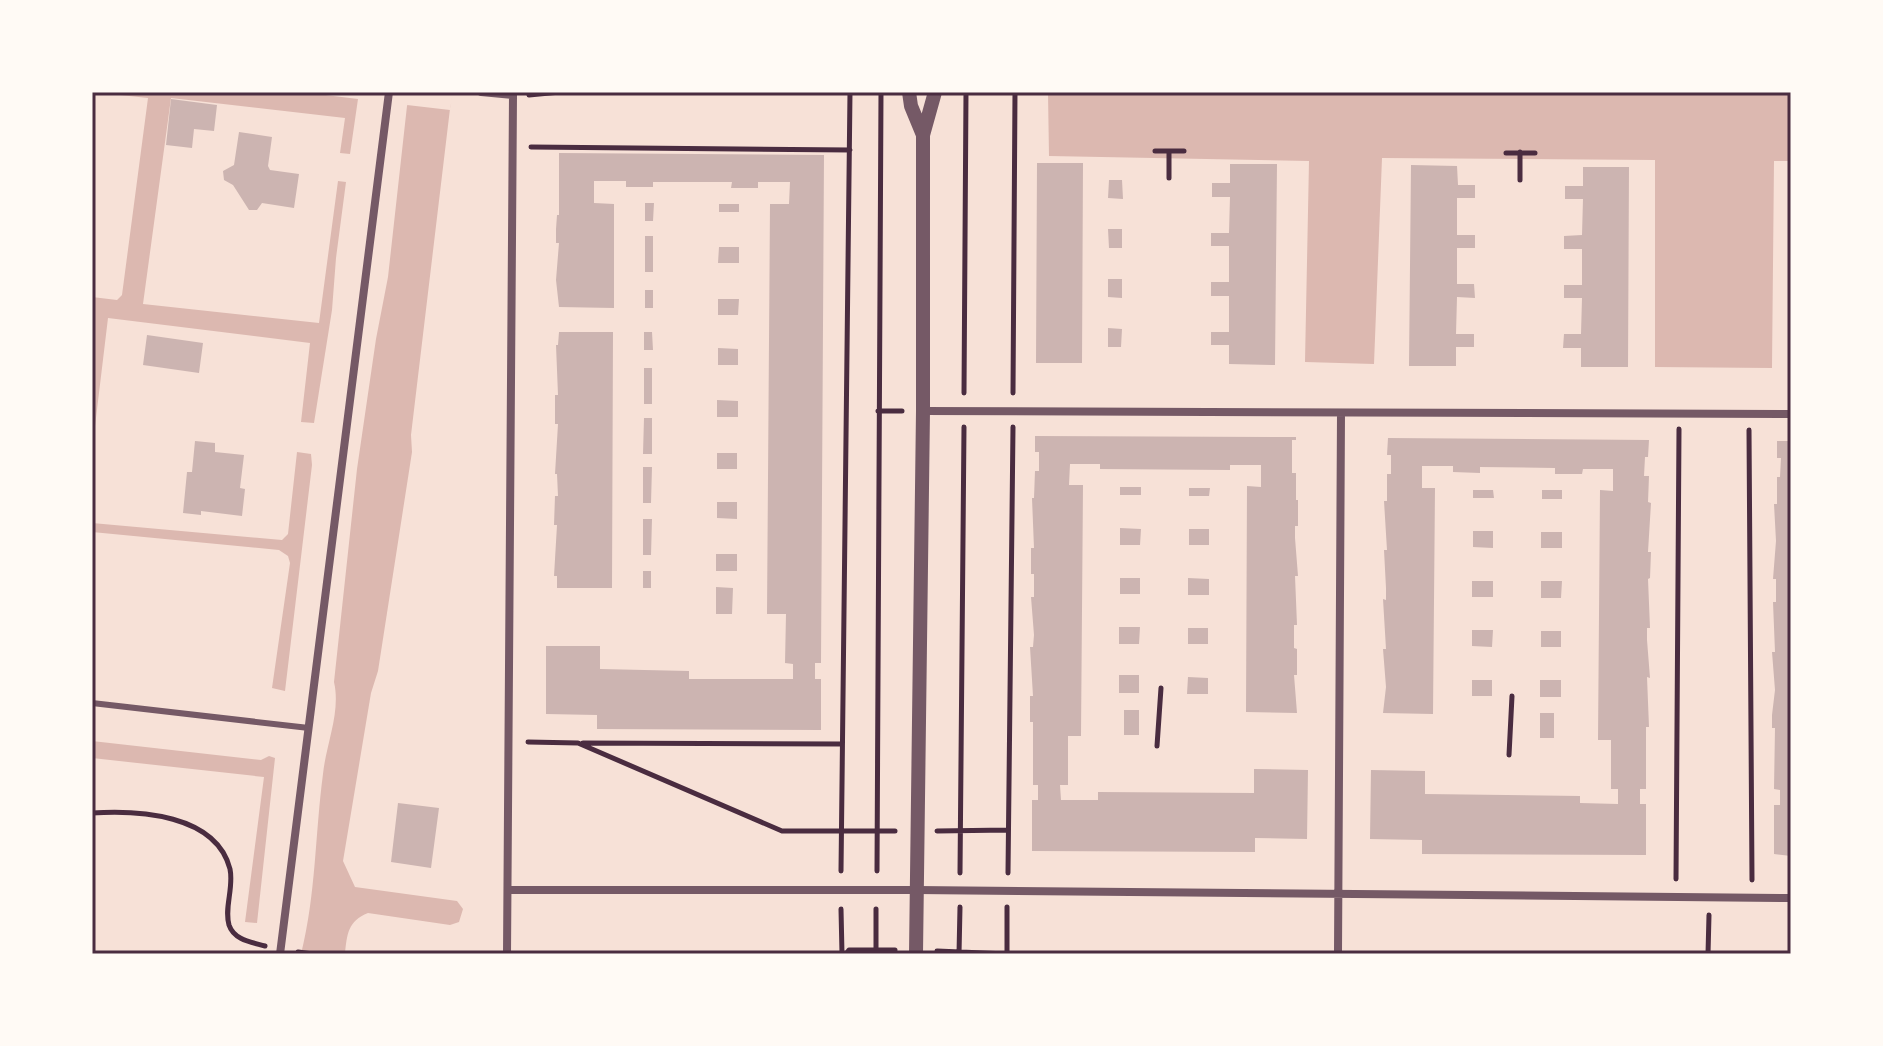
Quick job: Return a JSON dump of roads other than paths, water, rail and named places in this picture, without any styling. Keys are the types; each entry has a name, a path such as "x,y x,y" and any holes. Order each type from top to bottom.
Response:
{"street":[{"path":"280,952 389,92"},
{"path":"481,92 513,95 507,954"},
{"path":"909,92 911,106 923,135"},
{"path":"916,954 923,135 935,92"},
{"path":"923,411 1791,414"},
{"path":"1338,954 1341,414"},
{"path":"508,890 917,890 1791,898"}],"lane":[{"path":"92,703 309,728"}]}
